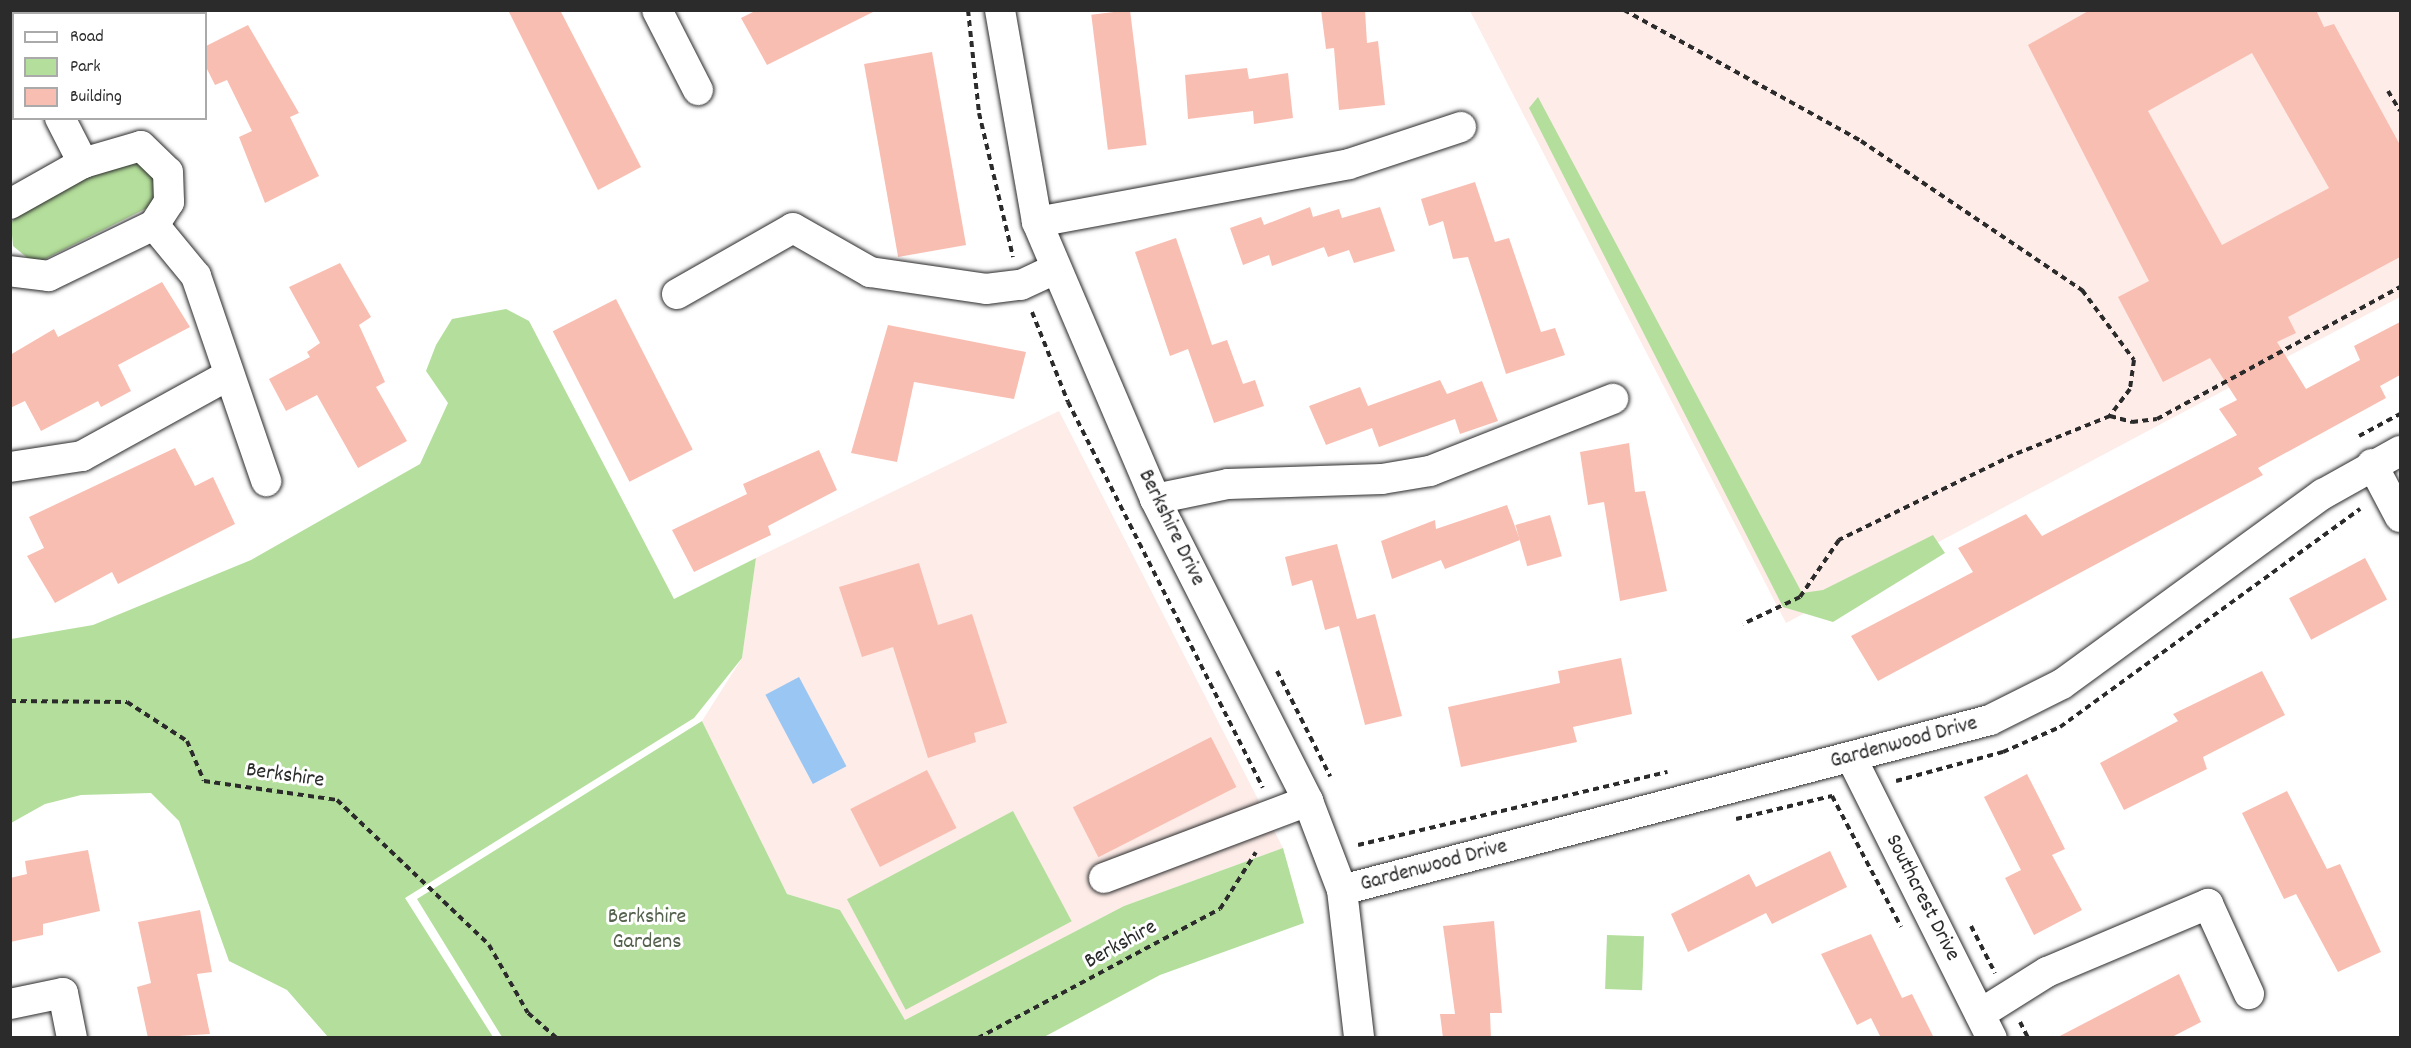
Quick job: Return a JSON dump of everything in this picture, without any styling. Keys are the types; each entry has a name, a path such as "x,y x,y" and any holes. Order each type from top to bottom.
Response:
{"street":[{"path":"657,10 698,90"},
{"name":"Berkshire Drive","path":"1000,10 1037,222 1155,499 1308,801 1342,890 1359,1038"},
{"path":"61,120 83,163"},
{"path":"1037,222 1349,164 1461,128"},
{"path":"10,204 83,163 141,146 168,172 169,202 154,225 49,276 10,271"},
{"path":"154,225 196,276 227,376 266,481"},
{"path":"677,294 793,228 870,272 986,289 1021,285 1056,269"},
{"path":"10,467 82,456 227,376"},
{"path":"1155,499 1228,484 1382,479 1430,471 1613,399"},
{"name":"Gardenwood Drive","path":"1342,890 1852,759 1990,720 2062,684 2378,477 2400,451"},
{"path":"2378,477 2400,517"},
{"name":"Southcrest Drive","path":"1852,759 1986,1026"},
{"path":"1104,879 1277,815 1308,801"},
{"path":"1986,1026 2009,1000 2047,972 2208,904 2248,993"},
{"path":"10,1004 63,993 72,1038"}],"path":[{"path":"968,10 980,113 1021,285 1068,402 1277,815"},
{"path":"1624,10 1861,141 2082,290 2134,360 2130,389 2110,416 2013,455 1839,540 1800,597 1743,624"},
{"path":"2388,91 2400,111"},
{"path":"2110,416 2132,422 2157,419 2400,286"},
{"path":"2352,441 2400,414"},
{"path":"1901,791 1896,781 2003,752 2060,727 2378,477"},
{"path":"1276,668 1333,783"},
{"name":"Berkshire","path":"10,701 127,702 187,741 204,781 337,800 482,937 528,1013 557,1038"},
{"path":"1354,836 1359,847 1681,769"},
{"path":"1730,820 1832,796 1904,932"},
{"name":"Berkshire","path":"978,1038 1220,909 1256,852"},
{"path":"1966,916 2009,1000"}],"shaded area":[{"path":"1470,11 2400,11 2400,297 1786,623"},
{"path":"1059,411 1283,848 1124,906 905,1020 840,910 787,894 702,721 742,658 756,558"}],"green space":[{"path":"1538,97 1802,593 1823,590 1933,535 1945,553 1833,622 1783,607 1529,108"},
{"path":"142,159 159,188 151,206 43,260 30,260 13,246 11,223 18,214 115,162"},
{"path":"506,309 529,321 674,599 756,558 742,658 694,718 405,898 493,1037 328,1037 287,990 229,961 179,821 151,793 81,795 45,804 11,823 11,639 93,625 251,560 420,464 448,403 426,371 436,345 452,319"},
{"name":"Berkshire Gardens","path":"702,721 787,894 840,910 905,1020 1124,906 1283,848 1304,923 1160,975 1044,1037 502,1037 417,899"},
{"path":"1013,811 1072,921 906,1010 847,899"},
{"path":"1607,935 1644,936 1642,990 1605,989"}],"water":[{"path":"799,677 846,766 813,784 765,695"}],"building":[{"path":"508,10 560,10 641,167 598,190"},
{"path":"757,10 877,10 767,65 741,18"},
{"path":"1130,10 1147,145 1108,150 1091,15"},
{"path":"1321,10 1365,10 1367,43 1378,41 1385,105 1339,110 1334,48 1326,49"},
{"path":"2090,10 2316,10 2324,27 2334,24 2400,145 2400,257 2288,317 2296,333 2277,342 2306,389 2360,360 2354,346 2400,322 2400,375 2380,386 2386,398 2258,468 2263,475 1878,681 1851,636 1973,572 1958,548 2026,514 2042,536 2237,435 2219,409 2237,400 2210,358 2163,382 2118,297 2149,281 2028,45","holes":["2252,53 2329,188 2222,245 2148,111"]},
{"path":"248,25 299,113 290,117 319,176 265,203 239,137 252,131 227,80 215,85 207,69 207,46"},
{"path":"932,52 966,245 898,257 864,64"},
{"path":"1247,68 1249,79 1288,73 1293,118 1254,124 1253,111 1188,119 1185,75"},
{"path":"1475,182 1495,242 1509,238 1541,332 1555,328 1565,355 1506,374 1468,257 1453,259 1443,221 1429,226 1421,199"},
{"path":"1310,207 1313,217 1339,209 1342,218 1380,207 1395,251 1354,263 1349,250 1328,257 1324,247 1272,266 1269,255 1243,265 1230,228 1261,217 1264,225"},
{"path":"1176,238 1212,345 1227,340 1243,384 1255,380 1264,406 1214,423 1188,349 1170,356 1135,252"},
{"path":"340,263 371,317 359,325 385,382 376,387 407,441 358,468 317,395 286,411 269,379 310,357 307,352 320,343 289,287"},
{"path":"162,282 190,327 118,365 131,391 101,407 98,401 41,431 25,401 10,408 10,355 54,329 58,337"},
{"path":"616,299 693,450 629,482 553,331"},
{"path":"888,325 1026,352 1014,399 914,382 897,462 851,453"},
{"path":"1440,380 1447,394 1482,381 1498,421 1460,434 1455,419 1379,447 1372,428 1326,445 1309,406 1360,387 1368,406"},
{"path":"1629,443 1635,492 1645,491 1667,591 1620,601 1604,502 1588,505 1580,452"},
{"path":"175,448 195,486 213,477 235,524 118,584 112,572 55,603 27,556 44,548 29,517"},
{"path":"819,450 837,490 768,526 771,535 694,572 672,530 747,494 743,484"},
{"path":"1507,505 1520,540 1445,569 1441,560 1392,579 1381,541 1435,520 1436,529"},
{"path":"1550,515 1562,556 1527,566 1515,525"},
{"path":"1337,544 1357,619 1375,614 1402,716 1365,725 1339,626 1325,630 1312,580 1292,586 1285,557"},
{"path":"2365,558 2387,599 2311,640 2289,598"},
{"path":"919,563 938,625 972,614 1007,723 974,733 976,742 928,758 893,647 862,657 839,587"},
{"path":"1621,658 1632,714 1573,727 1577,742 1461,767 1448,707 1560,683 1558,671"},
{"path":"2262,671 2285,715 2203,757 2207,769 2124,810 2100,763 2178,721 2173,714"},
{"path":"1211,737 1236,787 1098,857 1073,807"},
{"path":"927,770 957,828 880,867 850,809"},
{"path":"2027,774 2065,849 2052,855 2082,910 2034,935 2005,878 2021,870 1984,797"},
{"path":"2287,791 2327,869 2340,864 2381,952 2338,972 2296,894 2284,899 2242,813"},
{"path":"88,850 100,911 43,924 43,935 10,942 10,878 27,874 25,861"},
{"path":"1830,851 1847,887 1772,924 1766,913 1688,952 1671,914 1749,874 1756,887"},
{"path":"200,910 212,972 197,974 210,1034 148,1038 137,987 151,983 138,922"},
{"path":"1494,921 1502,1013 1490,1013 1491,1038 1443,1038 1440,1014 1455,1014 1443,926"},
{"path":"1871,934 1902,998 1912,994 1934,1038 1881,1038 1871,1018 1857,1025 1821,954"},
{"path":"2179,974 2201,1022 2170,1038 2056,1038"}]}
